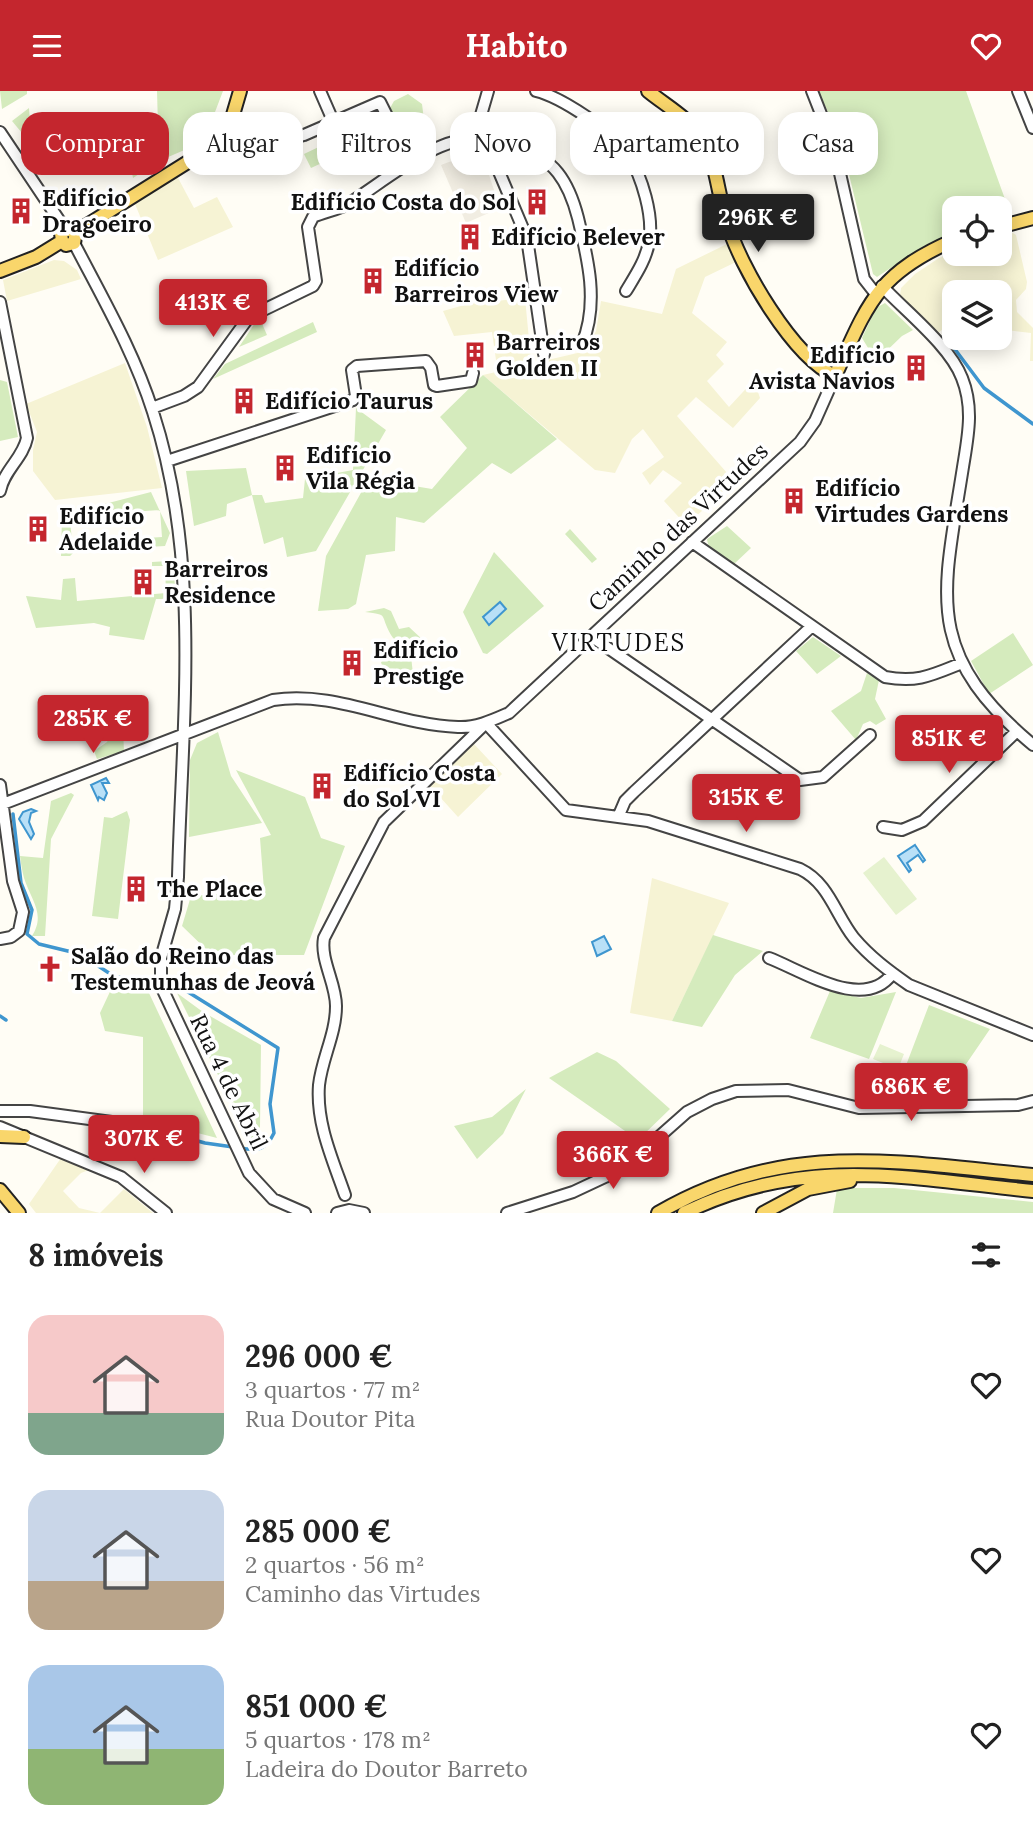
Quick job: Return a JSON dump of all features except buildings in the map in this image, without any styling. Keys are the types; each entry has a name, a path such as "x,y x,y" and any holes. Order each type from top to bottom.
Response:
{"main road":[{"path":"233,112 240,91"},
{"path":"648,91 684,119 703,140 737,251 804,354 835,376"},
{"path":"0,271 36,257 183,167"},
{"path":"1012,224 1033,218"},
{"path":"878,290 925,254 942,246"},
{"name":"Caminho das Virtudes","path":"835,376 878,290"},
{"path":"0,1136 24,1137"},
{"path":"658,1213 701,1191 743,1175 812,1161 891,1161 1033,1175"},
{"path":"684,1213 734,1192 792,1177 819,1174 892,1177 1033,1191"},
{"path":"763,1213 785,1199 824,1184 892,1177"},
{"path":"0,1190 19,1213"}],"street":[{"path":"320,91 329,112"},
{"path":"482,112 488,91"},
{"path":"536,91 559,99 598,127 627,153 633,166 646,202 649,240 642,263 626,291"},
{"path":"812,91 834,146 864,279 953,361 968,398 970,419 946,583 949,626 962,663 986,702 1033,745"},
{"path":"1018,91 1033,128"},
{"path":"358,112 380,102 385,112"},
{"name":"Rua 4 de Abril","path":"0,132 69,236 121,329 152,408 167,461 181,534 186,592 176,900 161,958 163,994 249,1173 267,1194 303,1213"},
{"path":"556,171 566,181 579,221 592,293 591,319 582,344"},
{"path":"152,408 184,397 198,387 249,317 313,286 316,281 308,227 313,217 342,207 393,175"},
{"path":"500,175 527,238 544,354"},
{"path":"0,302 27,438 25,447 3,478 0,491"},
{"path":"167,461 353,400 356,396 352,370 357,366 426,361 434,385 437,386 471,380 473,373"},
{"name":"Caminho das Virtudes","path":"1,805 273,700 294,697 333,700 415,720 458,727 486,723 521,704 806,435 835,376"},
{"path":"692,542 885,677 909,681 923,679 962,663"},
{"path":"619,815 625,801 811,627"},
{"path":"592,636 800,779 811,781 823,777 870,735"},
{"path":"345,1195 320,1114 319,1084 336,1021 336,1002 324,952 324,937 384,822 486,723 561,807 571,812 619,815 742,849 810,874 821,884 853,936 892,974 909,985 1033,1035"},
{"path":"883,827 902,830 922,821 1019,733 1032,727"},
{"path":"0,785 13,881 23,912 19,931 11,937 0,939"},
{"path":"769,958 858,991 882,985 892,974"},
{"path":"507,1213 573,1192 605,1177 635,1158 687,1112 712,1099 736,1091 788,1090 871,1108 1018,1105 1033,1101"},
{"path":"0,1111 30,1111 134,1125"},
{"path":"0,1127 121,1177 166,1213"},
{"path":"337,1213 349,1210 364,1213"}],"shaded area":[{"path":"450,162 450,175 489,175 494,190 491,212 466,223 441,165"},
{"path":"177,176 194,208 217,197 233,227 158,260 135,204"},
{"path":"1012,233 1016,235 1027,282 1026,289 1016,300 1017,312 1033,328 1033,361 1030,361 1031,333 1012,331 1012,280 942,280 942,330 937,334 900,295 901,288 915,274 942,257 942,266 1012,266"},
{"path":"727,244 736,262 705,277 692,313 727,342 716,355 724,364 707,381 729,407 754,380 760,398 733,428 696,397 677,416 735,482 686,525 664,501 682,483 663,470 650,485 642,473 664,457 643,429 632,439 615,473 595,470 483,375 586,351 596,331 601,301 662,314 676,269"},
{"path":"54,260 64,261 77,270 81,279 7,301 3,280"},
{"path":"525,298 531,360 497,367 492,332 454,336 443,311 468,304"},
{"path":"125,363 147,427 162,488 55,500 33,471 33,450 37,432 26,404"},
{"path":"474,744 502,774 458,817 430,786"},
{"path":"652,878 729,903 672,1021 630,1013"},
{"path":"61,1158 89,1170 81,1173 63,1191 79,1208 100,1213 36,1213 29,1204"},
{"path":"124,1189 153,1213 100,1213"}],"green space":[{"path":"0,91 27,91 27,94 2,109"},
{"path":"157,91 223,91 215,112 183,112 183,151 169,157 169,112 158,112"},
{"path":"818,91 966,91 1004,196 942,196 942,238 924,246 877,277 873,274 849,175 878,175 878,112 828,112"},
{"path":"408,94 422,104 423,112 390,112 394,101"},
{"path":"21,114 21,132 12,121"},
{"path":"317,148 317,165 311,168 304,154"},
{"path":"885,303 913,330 902,336 876,361 862,338 876,308"},
{"path":"260,319 267,335 239,347 257,320"},
{"path":"313,322 317,332 213,379 225,364"},
{"path":"483,375 557,439 511,474 492,463 424,523 396,517 395,551 366,555 356,604 348,609 318,611 326,556 373,471 378,480 432,489 467,448 440,417"},
{"path":"0,380 7,382 18,437 0,441"},
{"path":"356,408 386,430 316,551 287,557 283,537 264,544 252,495 262,495 265,503 303,498 305,479 353,470"},
{"path":"246,468 252,495 227,504 226,516 194,526 186,471"},
{"path":"151,492 159,510 70,519 73,553 70,556 61,556 62,515"},
{"path":"160,512 170,533 165,546 148,547 147,538 162,537"},
{"path":"727,526 751,548 733,565 713,551 707,539"},
{"path":"570,529 597,559 592,563 565,534"},
{"path":"494,552 544,606 487,654 483,653 463,612"},
{"path":"168,561 174,575 176,599 156,599 144,640 109,635 110,627 94,623 36,628 26,596 61,600 63,579 75,578 77,601 166,593 165,566 152,566 152,562"},
{"path":"384,608 391,611 399,629 409,627 423,640 410,647 413,674 388,686 381,662 389,656 397,657 401,649 383,617 365,612"},
{"path":"1013,633 1033,665 989,694 971,661"},
{"path":"813,637 841,656 817,674 796,651"},
{"path":"867,673 879,680 875,699 886,719 876,725 870,721 863,724 856,740 831,711 861,691"},
{"path":"114,730 123,730 124,751 97,759 94,751 107,742"},
{"path":"218,732 231,776 262,823 189,837 190,760 197,743"},
{"path":"236,770 305,797 321,838 345,846 304,955 212,955 182,926 191,896 264,890 260,838 271,835"},
{"path":"71,793 74,795 51,839 45,936 32,936 38,921 36,907 24,878 20,856 43,858 51,801"},
{"path":"127,811 130,820 118,919 92,916 104,817 112,818"},
{"path":"884,857 917,899 896,915 863,873"},
{"path":"713,935 763,951 735,975 702,1027 672,1021"},
{"path":"115,981 149,993 217,1138 143,1119 143,1037 105,1031 100,1013"},
{"path":"830,991 861,998 896,992 869,1059 810,1038"},
{"path":"177,993 203,1012 261,1045 260,1127 252,1143"},
{"path":"929,1005 990,1029 960,1073 905,1068"},
{"path":"880,1044 904,1054 898,1069 873,1059"},
{"path":"597,1052 616,1061 670,1109 638,1140 549,1078"},
{"path":"526,1089 503,1134 477,1159 454,1126 492,1117"},
{"path":"894,1188 1033,1202 1033,1213 833,1213 837,1189"}],"water":[{"path":"500,602 506,609 489,625 483,617"},
{"path":"106,778 109,783 102,783 107,793 104,800 99,797 98,800 91,785"},
{"path":"31,809 36,811 31,813 29,822 34,834 31,839 19,819 23,812"},
{"path":"915,845 925,860 923,862 918,855 907,863 911,870 909,872 898,856"},
{"path":"604,936 611,949 597,956 592,942"}],"waterway":[{"path":"956,350 984,388 1033,424"},
{"path":"13,814 21,883 32,910 27,934 39,944 80,954 115,977 161,981 180,987 278,1048 270,1104 274,1133 261,1148 240,1148"},
{"path":"0,1016 6,1020"},
{"path":"140,1125 205,1143 233,1147"}],"place":[{"name":"Edifício Costa do Sol","path":"537,202"},
{"name":"Edifício Dragoeiro","path":"21,211"},
{"name":"Edifício Belever","path":"470,237"},
{"name":"Edifício Barreiros View","path":"373,281"},
{"name":"Barreiros Golden II","path":"475,355"},
{"name":"Edifício Avista Navios","path":"916,368"},
{"name":"Edifício Taurus","path":"244,401"},
{"name":"Edifício Vila Régia","path":"285,468"},
{"name":"Edifício Virtudes Gardens","path":"794,501"},
{"name":"Edifício Adelaide","path":"38,529"},
{"name":"Barreiros Residence","path":"143,582"},
{"name":"Edifício Prestige","path":"352,663"},
{"name":"Edifício Costa do Sol VI","path":"322,786"},
{"name":"The Place","path":"136,889"},
{"name":"Salão do Reino das Testemunhas de Jeová","path":"50,969"}],"district":[{"name":"VIRTUDES","path":"619,643"}]}
